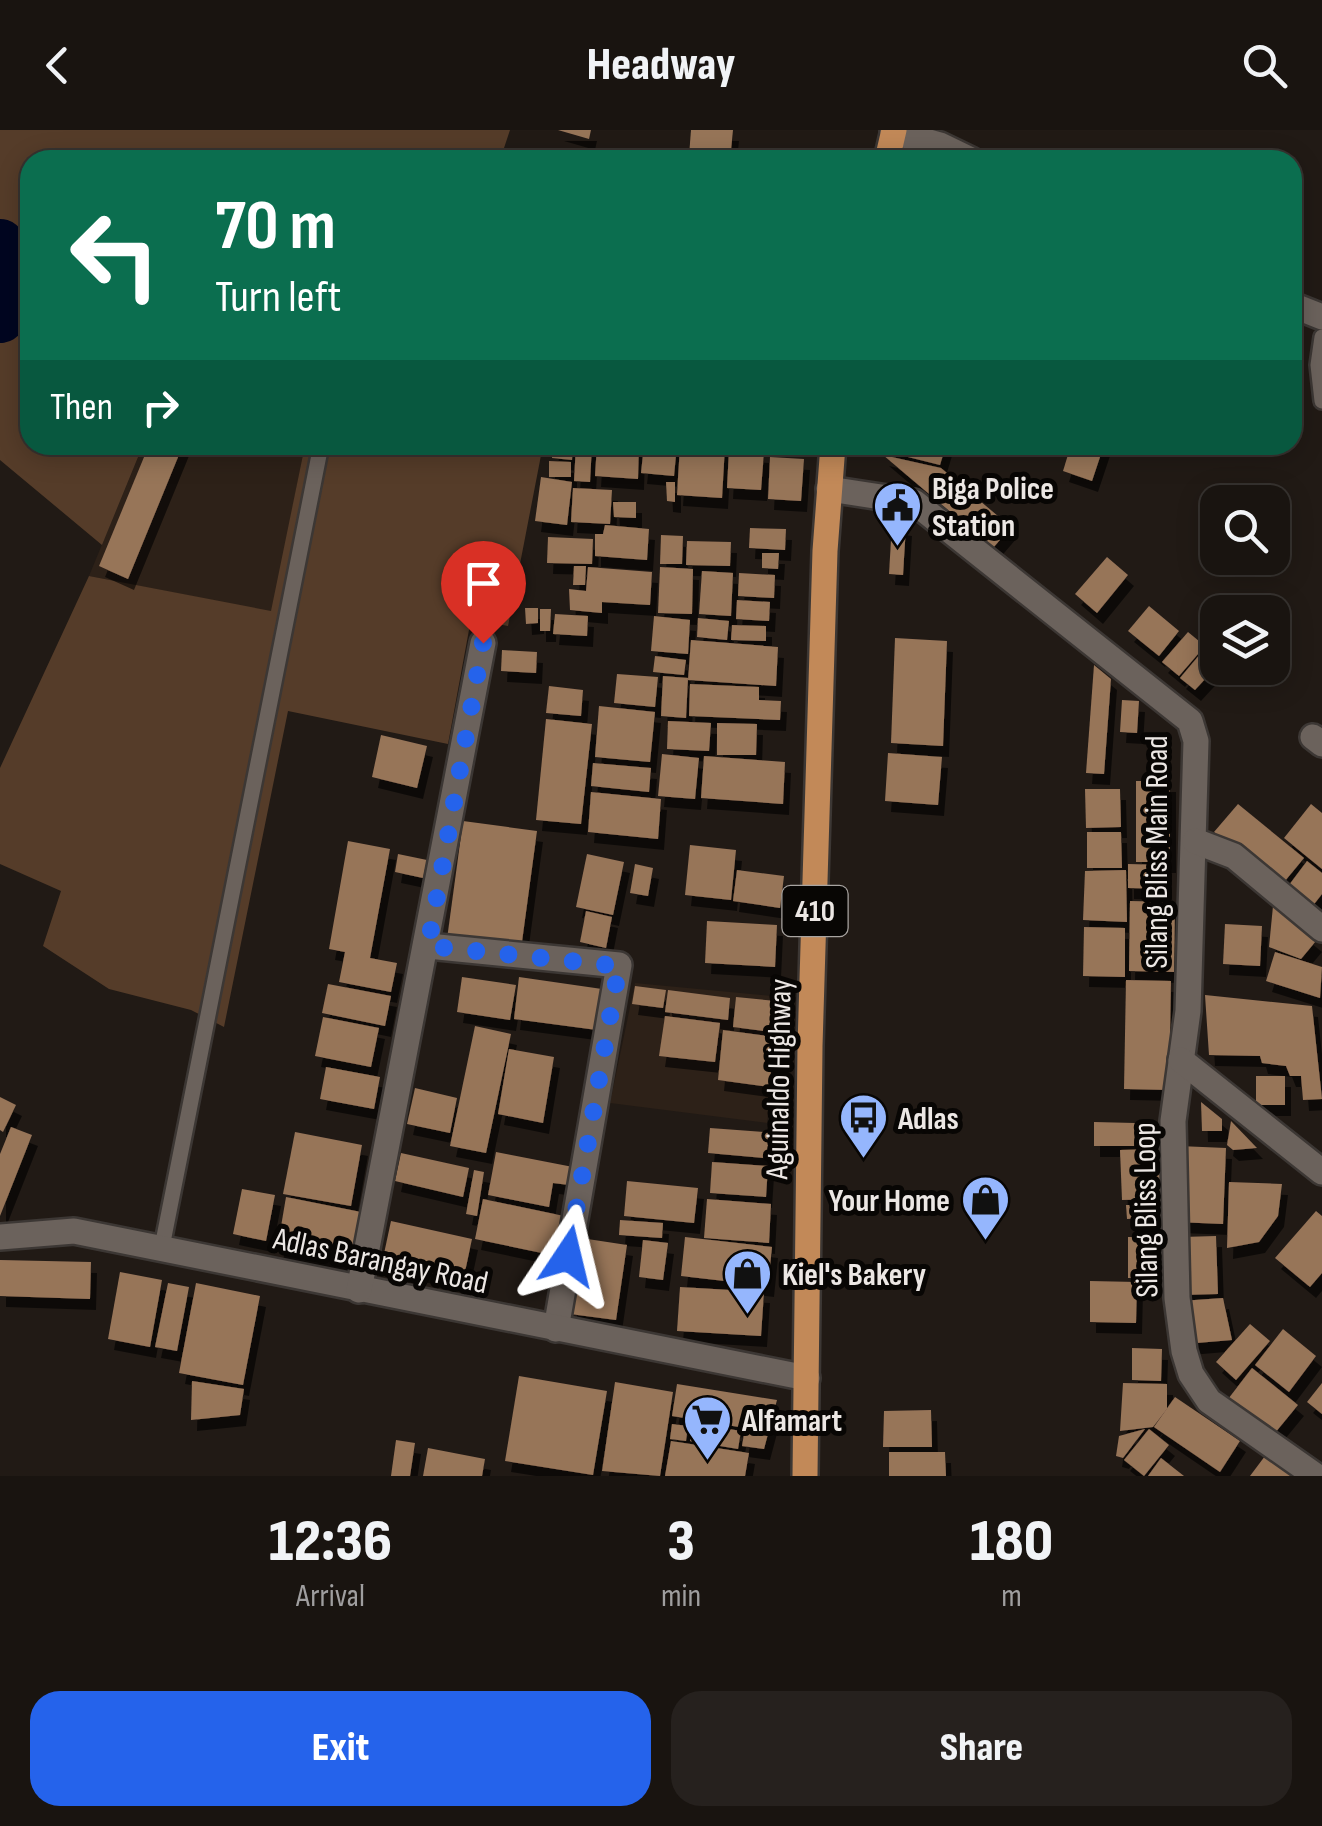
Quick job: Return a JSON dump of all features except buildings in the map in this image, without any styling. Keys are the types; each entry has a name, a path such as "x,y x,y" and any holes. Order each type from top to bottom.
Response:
{"main road":[{"name":"Aguinaldo Highway","path":"805,1476 809,1102 833,455"}],"street":[{"path":"894,131 950,150"},
{"name":"Silang Bliss Main Road","path":"829,489 914,502 1190,721 1196,741 1195,841 1181,1060"},
{"path":"359,1290 428,946 483,643"},
{"path":"1195,841 1234,856 1322,929"},
{"path":"428,946 619,966 556,1328"},
{"path":"1181,1060 1322,1172"},
{"name":"Silang Bliss Loop","path":"1181,1060 1173,1121 1177,1298 1191,1374 1208,1400 1316,1476"},
{"name":"Adlas Barangay Road","path":"0,1237 74,1231 162,1246 359,1290 807,1378"}],"lane":[{"path":"1322,337 1318,365 1322,400"},
{"path":"162,1246 318,455"}],"shaded area":[{"path":"0,130 510,130 503,150 20,150 20,455 139,455 102,545 0,460"},
{"path":"139,455 303,455 272,612 89,576"},
{"path":"303,455 541,455 508,626 471,619 448,744 288,711 224,1027 191,1010 109,989 43,946 61,891 0,864 0,768 89,576 271,611"},
{"path":"635,983 782,997 767,1123 610,1103"}],"waterway":[{"path":"0,245 5,296 0,317"}],"place":[{"name":"Biga Police Station","path":"897,548"},
{"name":"Adlas","path":"863,1160"},
{"name":"Your Home","path":"985,1242"},
{"name":"Kiel's Bakery","path":"747,1316"},
{"name":"Alfamart","path":"707,1462"}],"route":[{"path":"483,643 428,946 619,966 568,1256"}]}
